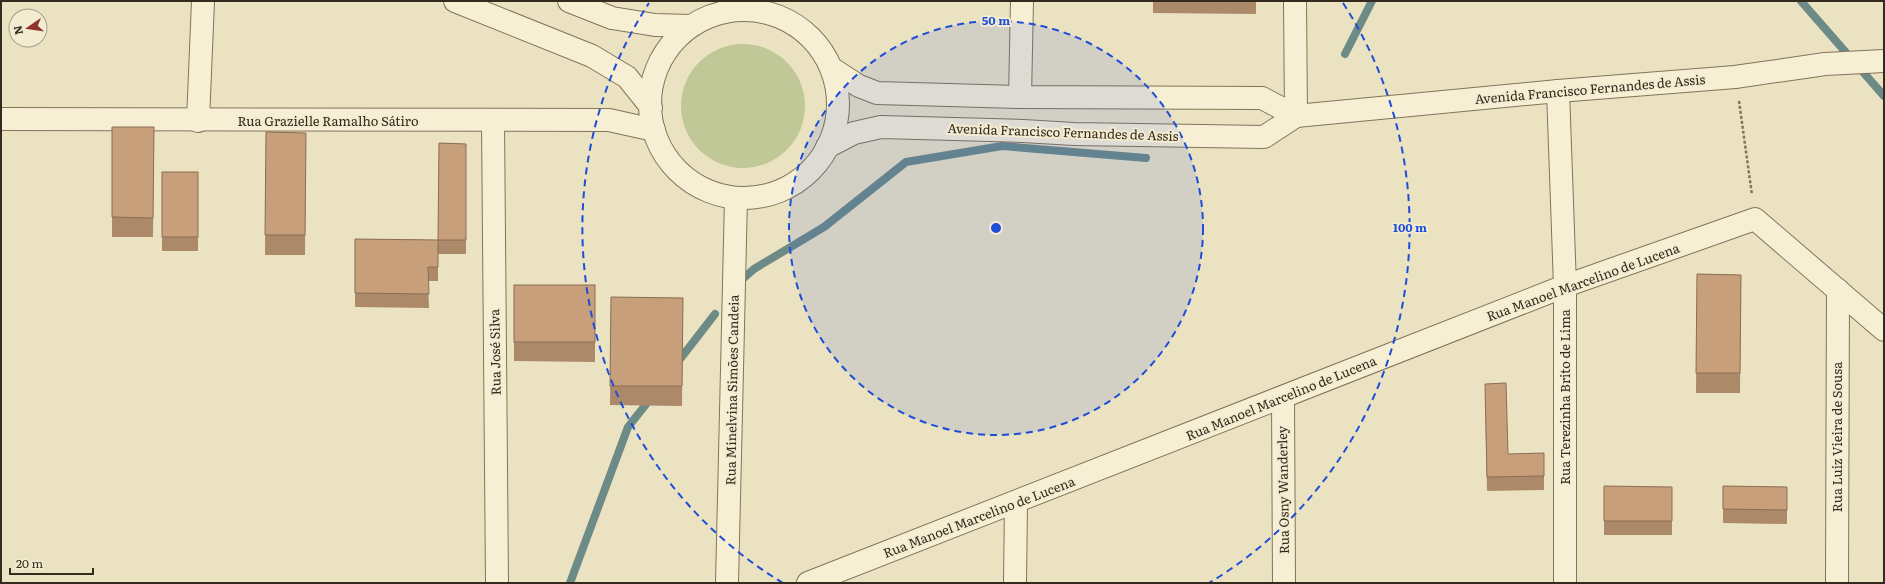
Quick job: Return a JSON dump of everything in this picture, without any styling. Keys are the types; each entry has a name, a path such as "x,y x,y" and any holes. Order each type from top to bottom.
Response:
{"street":[{"path":"198,121 203,1"},
{"path":"455,1 592,56 627,77 651,107"},
{"path":"569,1 612,18 655,25 690,26"},
{"path":"1020,97 1022,1"},
{"path":"831,68 859,86 877,93 1020,97 1262,98 1296,116 1295,1"},
{"path":"756,6 764,11 789,20 810,36 826,56 836,81 838,107 834,132 823,156 806,175 785,189 762,197 736,198 712,192 690,180 671,163 658,141 654,130 651,92 657,67 671,44 690,26 713,14 756,6"},
{"name":"Avenida Francisco Fernandes de Assis","path":"827,147 854,133 881,127 1074,134 1264,137 1296,116 1558,91 1735,77 1825,64 1879,61"},
{"name":"Rua Terezinha Brito de Lima","path":"1558,91 1565,286 1565,583"},
{"name":"Rua Grazielle Ramalho Sátiro","path":"1,119 198,121 609,120 654,130"},
{"name":"Rua José Silva","path":"493,121 497,583"},
{"name":"Rua Minelvina Simões Candeia","path":"727,583 736,198"},
{"path":"1755,219 1884,330"},
{"name":"Rua Manoel Marcelino de Lucena","path":"808,583 1283,398 1565,286 1755,219"},
{"name":"Rua Luiz Vieira de Sousa","path":"1837,583 1838,290"},
{"name":"Rua Osny Wanderley","path":"1283,398 1284,583"},
{"path":"1015,583 1016,502"}],"path":[{"path":"1735,77 1755,219"}],"green space":[{"path":"743,44 767,49 787,62 800,82 805,106 800,130 787,150 767,163 743,168 719,163 699,150 686,130 681,106 686,82 699,62 719,49"}],"building":[{"path":"112,127 154,127 153,218 112,217"},
{"path":"266,132 306,133 305,235 265,235"},
{"path":"439,143 466,144 466,240 438,240"},
{"path":"162,172 198,172 198,237 162,237"},
{"path":"355,239 438,240 438,267 428,267 429,294 355,293"},
{"path":"1697,274 1741,275 1740,373 1696,373"},
{"path":"514,285 595,285 595,342 514,342"},
{"path":"611,297 683,298 682,386 610,386"},
{"path":"1506,383 1508,454 1544,453 1544,476 1487,477 1485,384"},
{"path":"1604,486 1672,487 1672,521 1604,521"},
{"path":"1723,486 1787,487 1787,510 1723,509"}],"waterway":[{"path":"1345,54 1372,1"},
{"path":"1801,1 1884,96"},
{"path":"738,283 754,269 824,227 906,162 1002,146 1146,158"},
{"path":"677,363 715,314"},
{"path":"570,583 628,427 651,398"}]}
